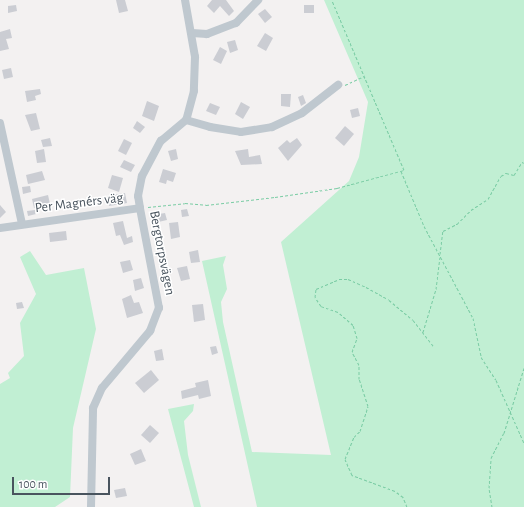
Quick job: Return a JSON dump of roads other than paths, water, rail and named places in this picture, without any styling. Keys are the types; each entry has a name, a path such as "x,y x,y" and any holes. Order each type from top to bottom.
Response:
{"street":[{"path":"185,0 195,57 194,90 186,120 210,127 241,132 272,127 302,113 338,85"},
{"path":"192,33 207,34 236,23 258,0"},
{"name":"Bergtorpsvägen","path":"91,507 94,408 102,388 150,331 159,308 138,196 142,176 150,158 161,141 186,120"},
{"name":"Per Magnérs väg","path":"0,123 22,224"},
{"name":"Per Magnérs väg","path":"0,228 140,208"}]}
